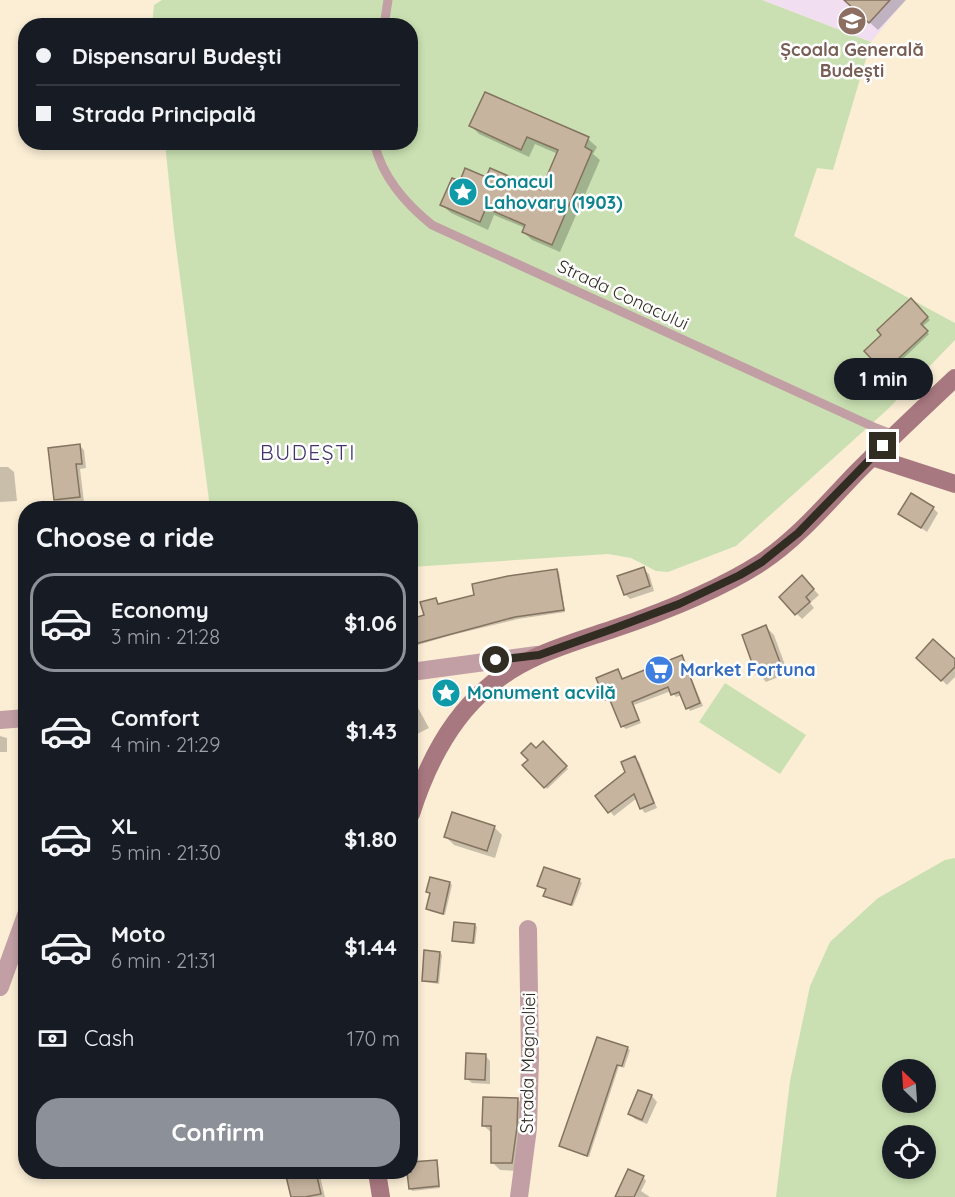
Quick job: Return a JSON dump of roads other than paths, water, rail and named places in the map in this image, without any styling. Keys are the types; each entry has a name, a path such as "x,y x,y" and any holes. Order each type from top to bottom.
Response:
{"main road":[{"path":"418,797 437,751 451,727 470,704 506,673 539,655 679,604 755,566 798,533 894,435 955,378"},
{"path":"872,457 955,484"},
{"path":"378,1179 381,1197"}],"street":[{"path":"418,671 539,655"},
{"path":"0,720 18,719"},
{"name":"Strada Magnoliei","path":"519,1197 529,1116 528,929"},
{"path":"0,987 18,937"}],"lane":[{"path":"385,18 388,0"},
{"name":"Strada Conacului","path":"377,150 383,169 396,190 412,209 432,225 894,435"}],"place":[{"name":"Școala Generală Budești","path":"852,21"},
{"name":"Conacul Lahovary (1903)","path":"463,192"},
{"name":"Market Fortuna","path":"659,670"},
{"name":"Monument acvilă","path":"446,693"}],"district":[{"name":"BUDEȘTI","path":"308,453"}]}
